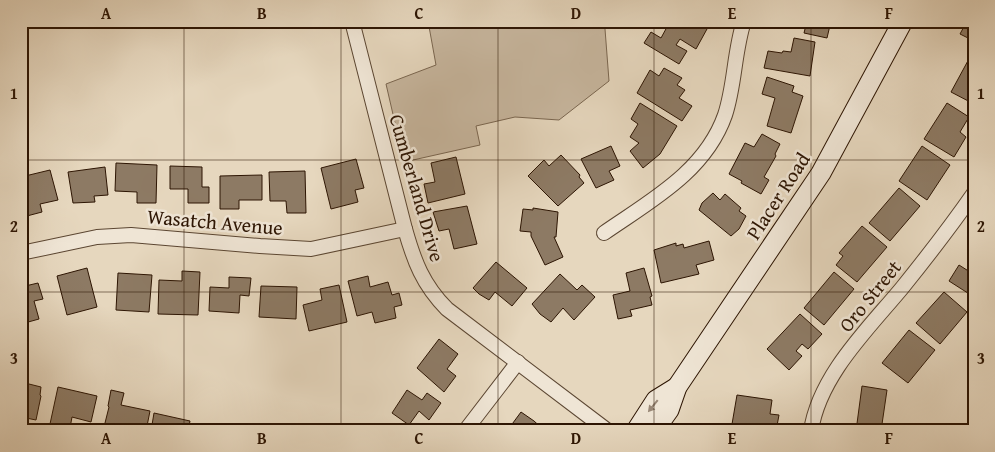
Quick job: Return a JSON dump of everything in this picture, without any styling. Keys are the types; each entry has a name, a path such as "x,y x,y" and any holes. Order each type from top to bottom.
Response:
{"main road":[{"name":"Placer Road","path":"654,431 669,410 677,387 821,173 903,21"},
{"name":"Placer Road","path":"636,431 656,400 677,387"}],"street":[{"name":"Cumberland Drive","path":"352,21 405,229 420,274 437,299 447,309 608,431"},
{"path":"604,233 671,187 692,167 713,139 725,115 736,50 744,21"},
{"name":"Oro Street","path":"811,431 819,400 838,368 933,250 974,193"},
{"name":"Wasatch Avenue","path":"21,254 96,237 131,235 260,246 311,248 405,229"},
{"path":"466,431 518,362"}],"shaded area":[{"path":"428,21 610,21 605,29 609,81 559,120 515,117 476,126 480,145 404,162 386,84 436,65"}],"building":[{"path":"658,21 684,21 689,23 690,21 695,21 707,29 696,49 680,39 676,45 687,51 679,64 644,43 651,32 661,38 667,27"},
{"path":"807,21 831,21 827,38 804,33"},
{"path":"967,21 974,21 974,41 960,34"},
{"path":"794,38 815,42 810,76 764,68 768,51 791,52"},
{"path":"970,57 974,59 974,104 951,92"},
{"path":"664,68 682,78 677,85 685,90 679,98 692,106 682,121 637,93 650,70 659,76"},
{"path":"767,77 794,86 792,92 803,96 791,133 767,126 775,98 762,94"},
{"path":"640,103 677,126 660,154 643,168 630,151 639,143 630,137 638,124 631,119"},
{"path":"947,103 969,117 960,132 966,137 954,157 924,139"},
{"path":"762,134 780,144 775,154 776,156 764,177 769,180 761,194 729,174 745,143 754,147"},
{"path":"611,146 620,166 609,171 614,180 596,188 581,159"},
{"path":"922,146 950,165 927,200 899,181"},
{"path":"561,155 580,175 579,177 584,183 558,206 528,176 544,160 549,166"},
{"path":"456,157 465,194 428,203 424,184 435,182 431,163"},
{"path":"356,159 364,188 355,190 358,202 331,209 321,168"},
{"path":"116,163 157,165 156,203 137,203 137,192 115,191"},
{"path":"170,166 202,167 202,187 209,187 209,203 188,203 188,189 170,189"},
{"path":"105,167 108,195 94,196 95,202 73,203 68,172"},
{"path":"50,170 58,200 40,204 42,212 23,217 21,211 21,177"},
{"path":"305,171 306,213 287,213 286,201 270,201 269,172"},
{"path":"262,175 262,200 239,200 239,209 220,209 220,176"},
{"path":"899,188 920,206 890,241 869,223"},
{"path":"713,193 720,200 725,194 741,208 739,211 746,216 739,229 731,236 699,210 702,203"},
{"path":"467,206 477,244 454,249 449,229 439,231 433,212"},
{"path":"533,208 558,212 556,237 554,237 563,257 545,265 531,236 531,232 520,231 523,209 533,210"},
{"path":"862,226 887,247 857,282 836,265 843,256 839,253"},
{"path":"709,241 714,260 696,265 699,274 661,283 654,250 676,243 676,246 683,244 684,248"},
{"path":"496,262 527,288 512,306 495,292 489,300 473,288"},
{"path":"959,265 970,272 974,267 974,297 949,281"},
{"path":"87,268 97,307 67,315 57,276"},
{"path":"644,268 652,296 650,297 652,305 630,310 632,316 618,319 613,295 630,291 626,273"},
{"path":"182,271 200,272 198,315 158,314 159,280 182,281"},
{"path":"834,272 854,289 824,325 804,308"},
{"path":"118,273 152,275 149,312 116,310"},
{"path":"560,274 577,290 582,285 595,297 574,320 563,308 551,322 540,314 532,304"},
{"path":"368,276 370,287 388,282 392,295 399,293 402,305 394,307 396,318 375,323 372,312 357,316 348,281"},
{"path":"229,277 251,278 249,296 240,295 239,313 209,311 210,287 229,288"},
{"path":"38,283 43,299 34,301 39,319 21,324 21,287"},
{"path":"339,285 347,322 309,331 303,305 322,300 320,289"},
{"path":"261,286 297,287 296,319 259,317"},
{"path":"944,292 967,312 940,344 916,323"},
{"path":"800,314 822,334 808,349 802,344 796,351 802,356 789,370 767,349"},
{"path":"909,330 935,350 908,383 882,363"},
{"path":"439,339 458,354 447,369 456,376 444,392 417,368"},
{"path":"21,382 41,387 36,420 21,417"},
{"path":"862,386 887,390 881,431 856,431"},
{"path":"58,387 97,396 91,422 72,417 70,428 50,424"},
{"path":"111,390 124,393 121,405 150,411 146,431 123,429 123,431 103,431"},
{"path":"407,390 422,400 427,393 441,403 429,420 419,411 409,425 392,413"},
{"path":"737,395 772,400 770,414 779,415 776,431 731,430"},
{"path":"521,412 534,421 545,431 507,431"},
{"path":"154,413 190,421 188,431 151,431"}]}
